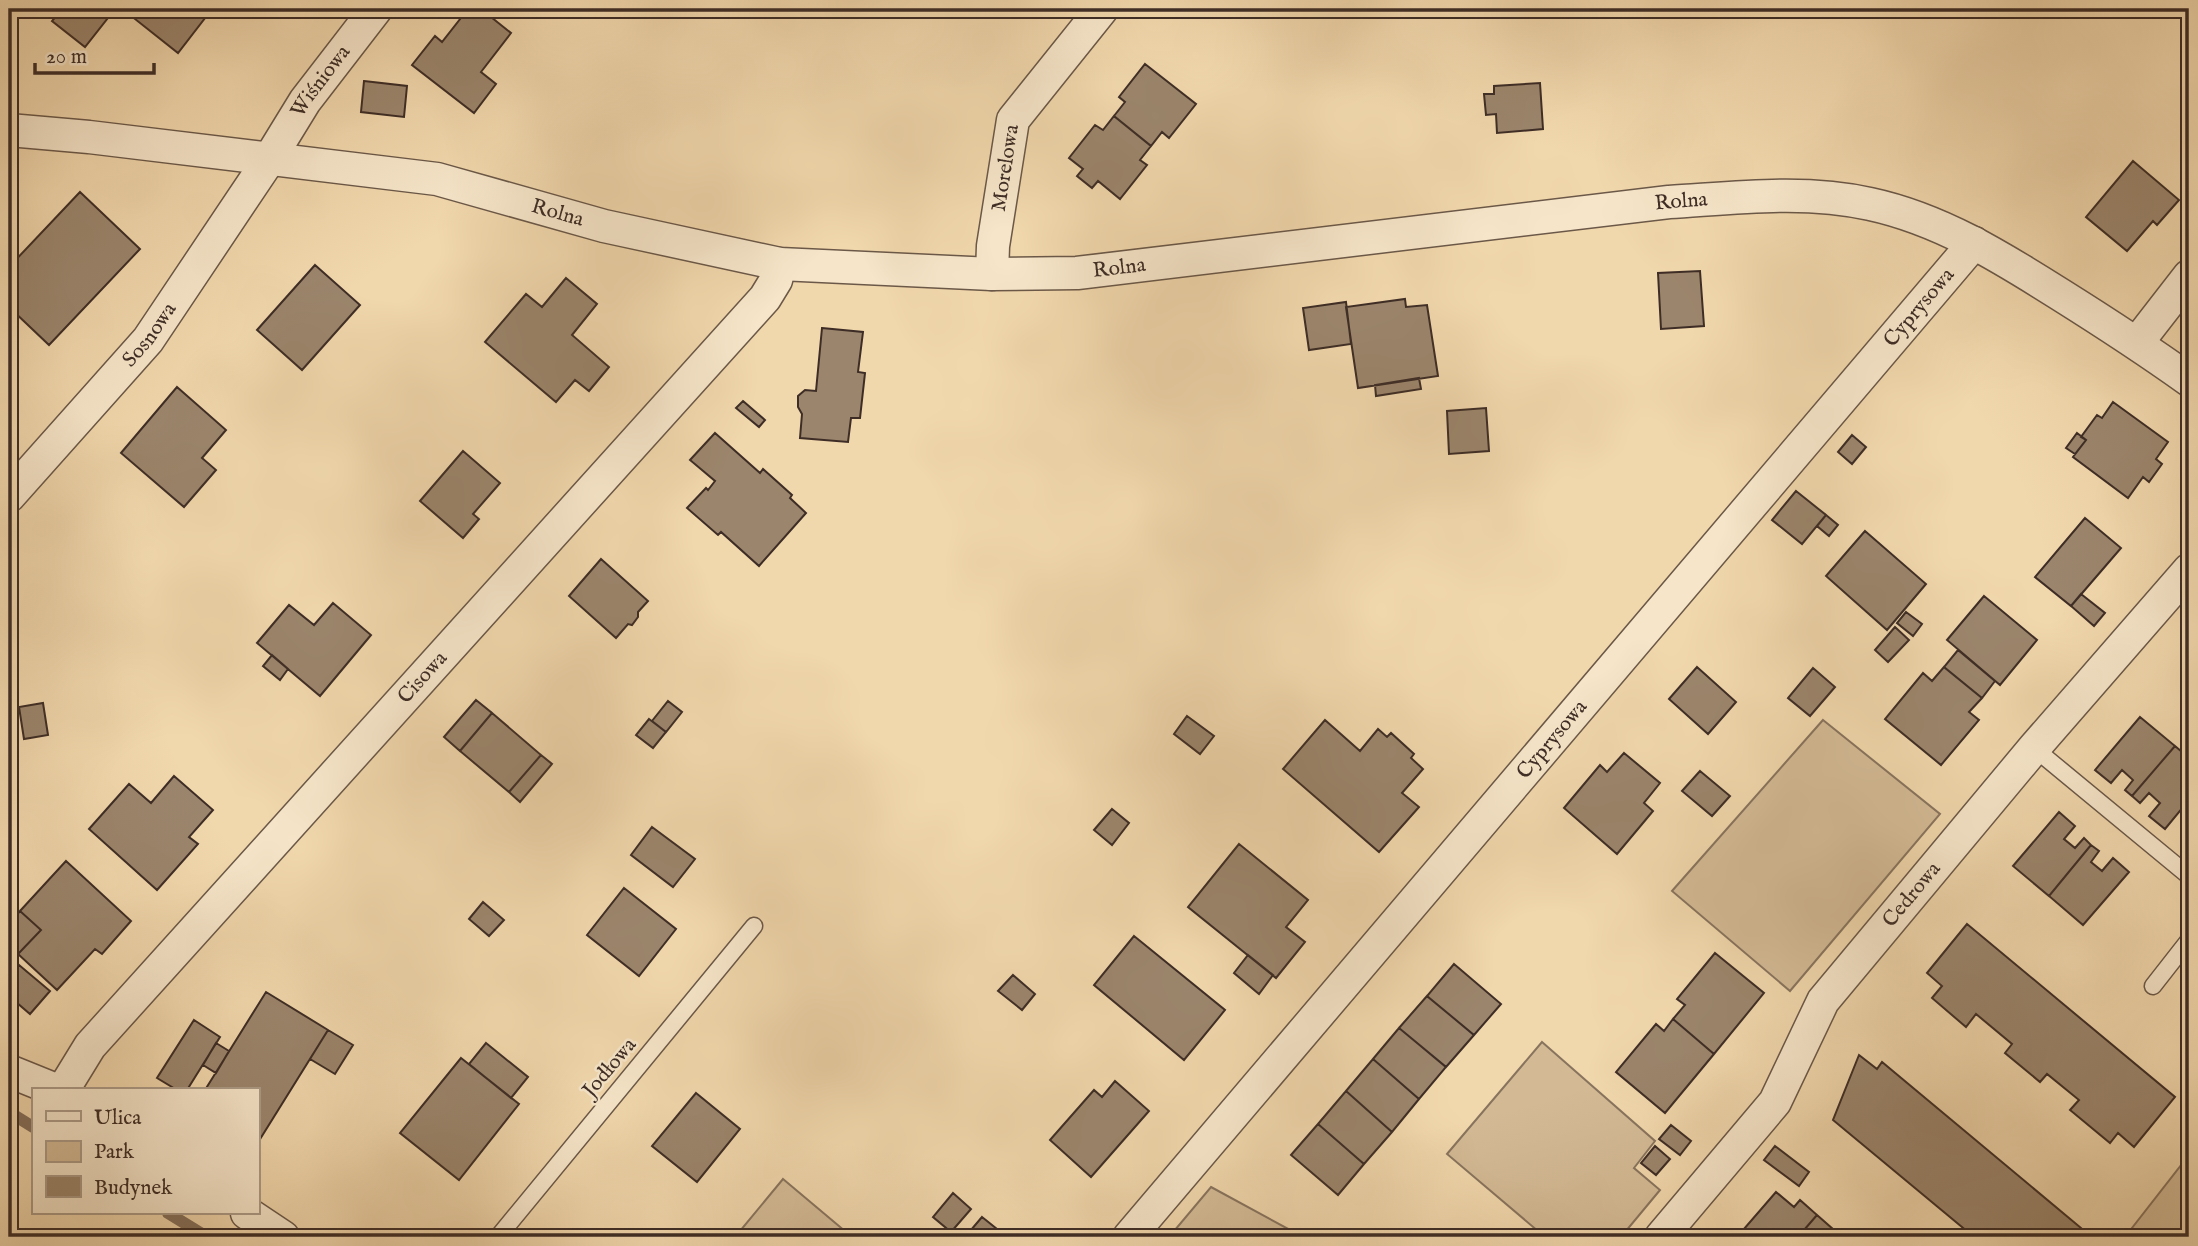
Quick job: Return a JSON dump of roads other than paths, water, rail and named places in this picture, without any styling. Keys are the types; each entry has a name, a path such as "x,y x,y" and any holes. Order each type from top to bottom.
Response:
{"street":[{"name":"Wiśniowa","path":"270,158 305,101 376,9"},
{"name":"Morelowa","path":"992,274 993,246 1013,120 1102,9"},
{"name":"Rolna","path":"9,130 437,179 604,226 780,264 992,274 1076,273 1669,202 1768,196 1823,197 1870,203 1917,217 1974,243 2011,263 2137,343 2189,380"},
{"name":"Sosnowa","path":"9,496 148,340 270,158"},
{"name":"Cyprysowa","path":"1129,1237 1974,243"},
{"name":"Cisowa","path":"64,1088 90,1046 765,298 776,280 780,264"},
{"path":"2137,343 2189,276"},
{"name":"Cedrowa","path":"1661,1237 1775,1102 1823,1001 2034,748 2189,570"},
{"path":"9,1071 52,1088"},
{"path":"248,1214 283,1237"}],"lane":[{"path":"2034,748 2189,876"},
{"name":"Jodłowa","path":"498,1237 754,926"},
{"path":"2153,986 2189,940"}],"waterway":[{"path":"9,1112 32,1126"},
{"path":"170,1214 207,1237"}]}
